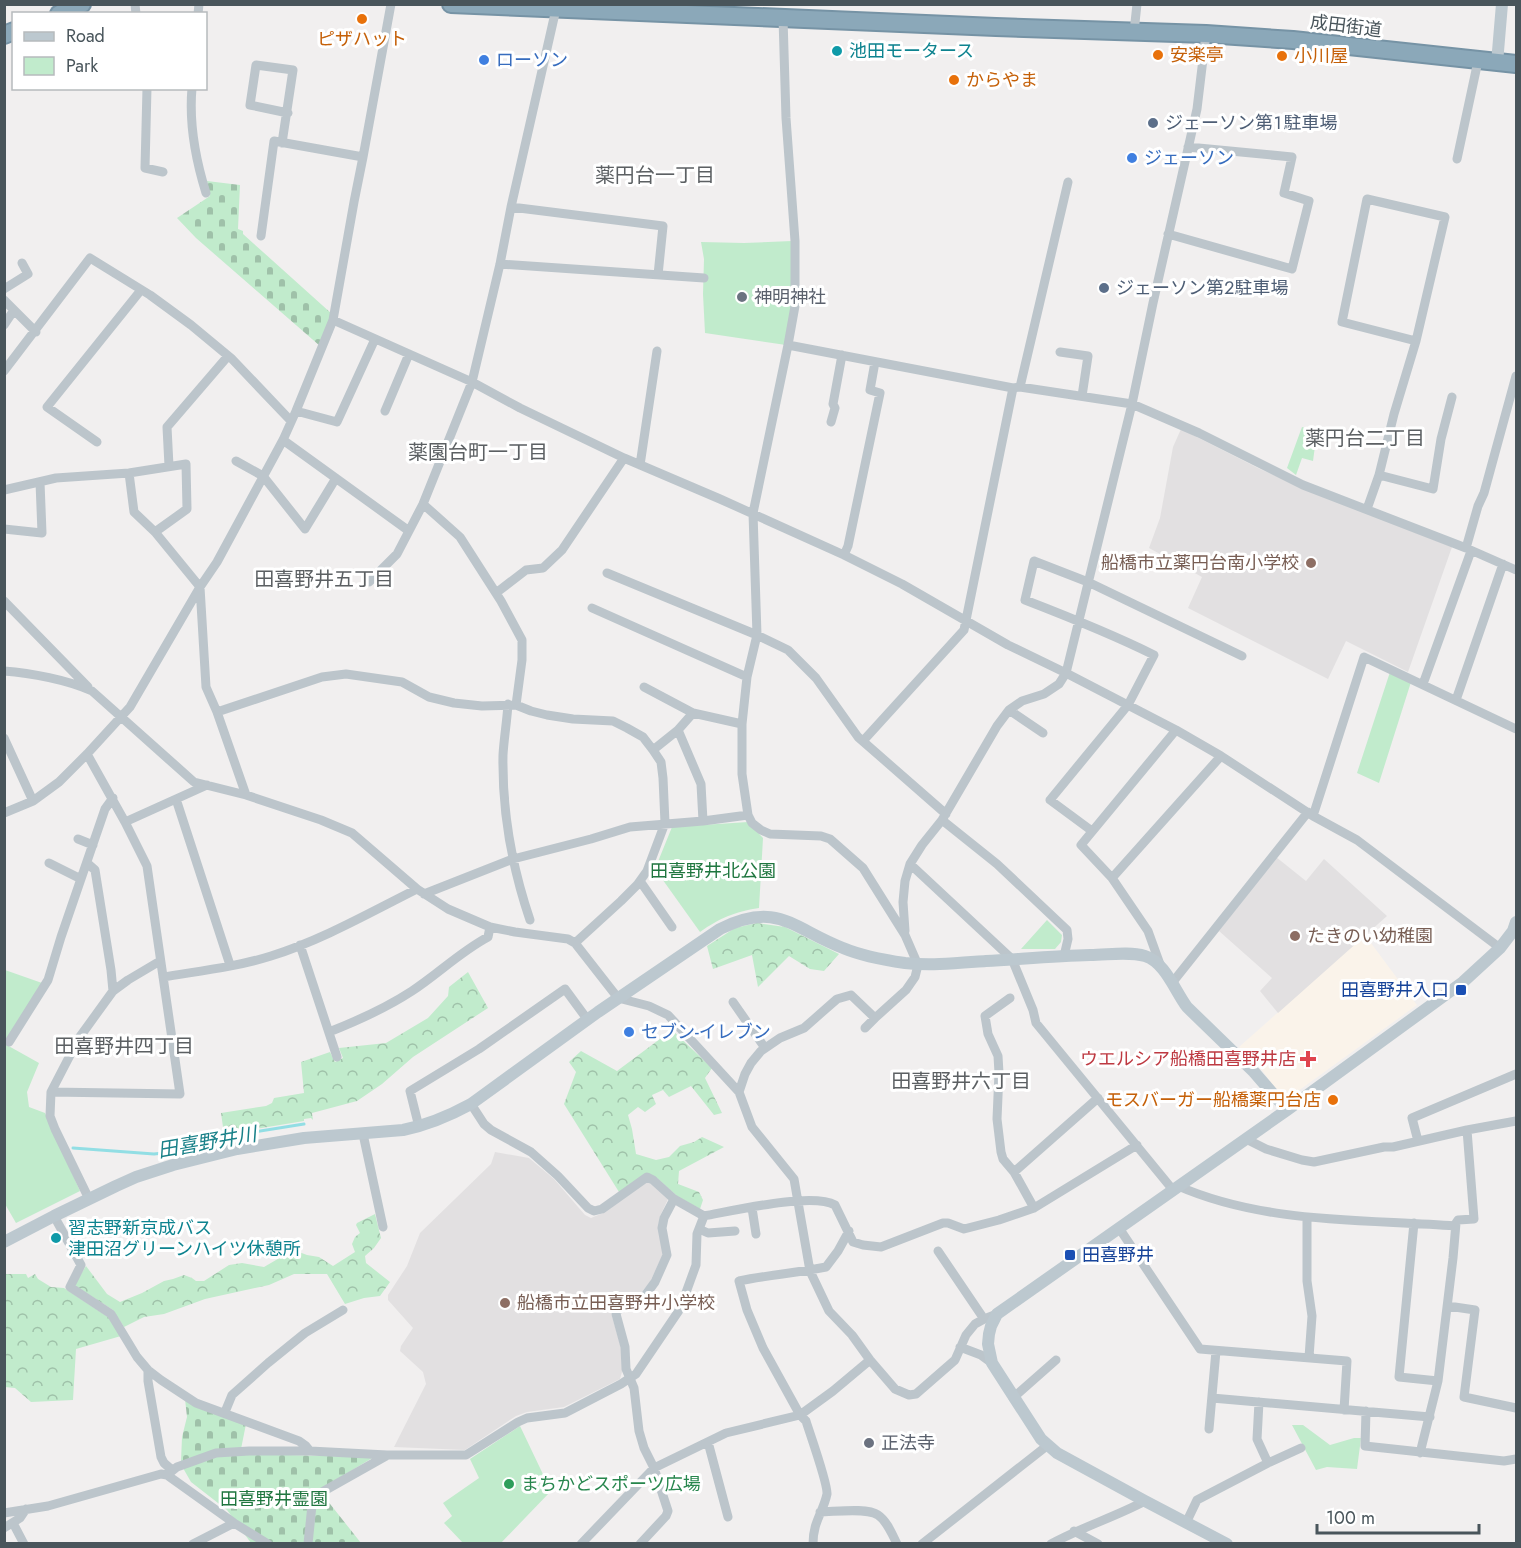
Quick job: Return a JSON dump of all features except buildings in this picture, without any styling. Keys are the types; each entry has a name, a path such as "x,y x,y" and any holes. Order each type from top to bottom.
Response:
{"highway":[{"path":"64,12 82,4"},
{"name":"成田街道","path":"451,4 556,9 646,9 1206,34 1293,40 1516,64"}],"street":[{"path":"4,813 33,801 59,782 130,707 217,562 283,440 333,320 391,4"},
{"path":"1134,32 1137,4"},
{"path":"1497,63 1502,4"},
{"path":"369,582 397,554 423,504 472,382 556,9"},
{"path":"779,16 795,241 795,306 753,513 757,634 747,677 742,724 742,774 748,815 752,823 770,834 821,836 830,839 863,868 905,935 918,964 915,977 906,990 865,1028"},
{"path":"905,935 903,902 905,881 910,864 944,817 997,726 1009,710 1022,701 1044,694 1059,684 1066,673 1132,404 1197,109 1206,34"},
{"path":"1457,159 1478,61"},
{"path":"282,143 288,113 293,70 256,65 250,105 288,113"},
{"path":"147,90 145,168 163,172"},
{"path":"192,90 190,108 199,170 206,193"},
{"path":"261,236 274,141 363,157"},
{"path":"1168,234 1292,269 1309,201 1284,193 1292,157 1188,147"},
{"path":"862,741 964,630 1016,387 1068,182"},
{"path":"1367,509 1379,475 1416,341 1445,217 1367,199 1342,322 1416,341"},
{"path":"511,207 663,226 658,275"},
{"path":"4,371 36,332 90,258 141,290 190,325 228,356 291,421"},
{"path":"4,289 27,274 22,263"},
{"path":"500,264 704,278"},
{"path":"97,442 47,407 141,290"},
{"path":"4,300 36,332"},
{"path":"4,325 14,310"},
{"path":"333,320 472,382 624,458 844,555 902,584 1008,645 1176,730 1357,840 1500,948"},
{"path":"296,411 337,422 375,339"},
{"path":"788,345 1016,387 1132,404 1199,433 1303,485 1516,570"},
{"path":"640,465 657,351"},
{"path":"1060,352 1088,356 1082,396"},
{"path":"385,411 409,354"},
{"path":"831,422 842,355"},
{"path":"169,466 167,427 228,356"},
{"path":"844,555 848,546 880,393 870,390 875,362"},
{"path":"1423,684 1468,549 1478,506 1484,493 1516,376"},
{"path":"1379,475 1433,489 1441,439 1452,397"},
{"path":"283,440 409,531"},
{"path":"496,593 526,570 543,568 562,550 624,458"},
{"path":"236,461 264,476 305,529 336,478"},
{"path":"4,490 56,478 129,473 186,464 187,509 155,532"},
{"path":"129,473 134,512 155,532 200,587 206,687 246,795"},
{"path":"4,529 42,533 40,482"},
{"path":"423,504 459,537 496,593 522,640 522,660 503,752 503,773 506,816 513,859 520,891 530,920"},
{"path":"1092,831 1050,800 1128,705 1154,655 1078,620 1025,600 1034,561 1088,582 1242,656"},
{"path":"1456,700 1503,564"},
{"path":"608,573 757,634 788,650 816,678 858,737 1067,930 1068,939 1064,956"},
{"path":"4,601 92,691 194,782 246,795 352,833 421,891 448,909 490,927 568,939 575,943 618,998 649,1006 668,1015 739,1092 752,1126 794,1179 810,1271 829,1311 852,1335 895,1389 909,1395 916,1394 955,1360 966,1335 975,1324 997,1314 1287,1110 1463,982 1500,948 1515,929"},
{"path":"592,608 747,677"},
{"path":"1172,983 1311,814 1364,657 1516,729"},
{"path":"4,671 79,685 92,691"},
{"path":"217,712 322,677 346,674 402,682 429,697 454,703 512,705 547,715 613,721 643,737 661,762 665,823 647,871 640,881 575,943"},
{"path":"644,687 693,713 742,724"},
{"path":"1009,710 1043,733"},
{"path":"653,750 678,730 693,713"},
{"path":"678,730 701,784 703,821"},
{"path":"1161,966 1148,931 1112,878 1081,845 1176,730"},
{"path":"4,738 33,801"},
{"path":"51,1092 180,1094 147,866 113,798 87,754"},
{"path":"1112,878 1221,756"},
{"path":"125,822 207,785"},
{"path":"9,1042 48,980 105,809 113,798"},
{"path":"176,799 230,965"},
{"path":"163,976 268,957 321,937 421,891 513,859 630,827 748,815"},
{"path":"78,839 93,846"},
{"path":"49,863 81,879"},
{"path":"87,863 95,870 111,970 112,991"},
{"path":"910,864 1012,959 1036,1023 1137,1145 1176,1188 1259,1210 1307,1218 1455,1226"},
{"path":"640,881 672,927"},
{"path":"4,1242 89,1199 155,1170 228,1151 304,1138 419,1127 452,1115 471,1104 587,1019 720,929 758,916 789,921 855,953 918,964 1134,954 1154,959 1161,966 1187,1007 1254,1072 1287,1110"},
{"path":"329,1032 358,1020 411,991 472,946 488,937 490,927"},
{"path":"300,945 337,1057"},
{"path":"89,1199 50,1116 51,1092 79,1038 112,991 160,961"},
{"path":"419,1127 410,1091 479,1049 565,989 587,1019"},
{"path":"739,1092 745,1074 761,1051 780,1038 804,1028 837,999 851,994 875,1018"},
{"path":"1010,998 985,1017 988,1034 998,1056 997,1119 1001,1152 1003,1159 1014,1172 1034,1208"},
{"path":"733,1002 765,1048"},
{"path":"1418,1141 1412,1118 1516,1074"},
{"path":"1014,1172 1098,1098"},
{"path":"471,1104 484,1124 531,1152 558,1176 588,1208 602,1209 647,1177 674,1199 704,1216 798,1200 830,1202 835,1205 853,1242 881,1247 943,1223 964,1229 1034,1208 1137,1145"},
{"path":"1246,1139 1266,1149 1314,1162 1516,1121"},
{"path":"1420,1453 1438,1381 1455,1226 1458,1220 1474,1219 1467,1130"},
{"path":"363,1134 383,1227"},
{"path":"640,1544 668,1511 639,1431 634,1388 626,1369 625,1347 616,1314 618,1310 644,1297 655,1282 667,1255 662,1228 664,1218 674,1199"},
{"path":"752,1208 756,1234"},
{"path":"54,1216 81,1265 70,1287 111,1314 137,1357 148,1370 196,1402 299,1441 310,1451"},
{"path":"4,1513 57,1504 123,1486 156,1474 169,1473 177,1467 216,1453 310,1451 387,1455 466,1455 518,1422 527,1418 564,1413 636,1374 680,1309 696,1265 697,1234 704,1216"},
{"path":"1307,1218 1307,1281 1312,1316 1309,1357"},
{"path":"1414,1223 1399,1377 1438,1381"},
{"path":"1119,1228 1200,1349 1347,1361 1344,1410"},
{"path":"699,1229 708,1233 735,1231"},
{"path":"813,1544 813,1533 827,1488 806,1421 800,1415 763,1347 747,1310 740,1281 766,1275 826,1268 849,1231"},
{"path":"938,1251 984,1319"},
{"path":"1448,1306 1475,1310 1464,1397 1516,1408"},
{"path":"225,1412 232,1395 259,1371 305,1333 343,1310"},
{"path":"997,1314 991,1326 988,1344 992,1363 1041,1439 1057,1453 1227,1544"},
{"path":"960,1347 981,1355 992,1363"},
{"path":"1209,1430 1216,1351"},
{"path":"581,1544 654,1468 726,1433 800,1415 870,1360"},
{"path":"1013,1398 1056,1360"},
{"path":"148,1370 161,1457 169,1473 234,1523 268,1544"},
{"path":"1212,1398 1430,1417"},
{"path":"1259,1402 1257,1439 1268,1463"},
{"path":"1366,1411 1365,1446 1504,1461 1516,1459"},
{"path":"708,1442 728,1517"},
{"path":"922,1544 1048,1445"},
{"path":"1186,1522 1197,1500 1301,1448"},
{"path":"308,1544 315,1496 387,1455"},
{"path":"1051,1544 1074,1531 1145,1501"},
{"path":"24,1544 9,1526 20,1518 26,1509"},
{"path":"820,1512 866,1511 877,1514 885,1522 897,1544"},
{"path":"193,1544 234,1523"},
{"path":"1074,1531 1098,1544"}],"shaded area":[{"name":"船橋市立薬円台南小学校","path":"1181,429 1260,469 1319,495 1452,547 1408,672 1346,641 1328,679 1188,608 1202,577 1149,548 1160,518 1173,447"},
{"name":"たきのい幼稚園","path":"1276,857 1306,881 1324,859 1387,916 1278,1013 1260,991 1272,978 1219,931"},
{"path":"1365,935 1417,1005 1294,1094 1278,1092 1262,1070 1239,1047"},
{"name":"船橋市立田喜野井小学校","path":"495,1152 529,1158 554,1179 585,1215 591,1218 603,1213 646,1180 669,1197 660,1216 658,1227 663,1254 650,1282 640,1294 610,1309 621,1348 620,1379 564,1407 527,1412 516,1416 465,1450 394,1447 426,1384 423,1372 400,1351 413,1328 388,1300 388,1295 407,1266 420,1233 491,1164"}],"green space":[{"path":"207,181 240,185 238,229 243,231 243,234 332,314 320,346 196,238 177,218 210,196"},
{"path":"792,241 791,307 786,345 705,333 704,259 701,242"},
{"path":"1302,427 1317,431 1313,461 1302,458 1296,475 1287,468"},
{"path":"1390,672 1411,682 1379,783 1357,773"},
{"name":"田喜野井北公園","path":"748,822 763,838 759,908 728,916 700,932 655,869 672,827"},
{"path":"1047,920 1062,935 1061,942 1055,949 1021,949"},
{"path":"757,923 785,927 839,954 824,971 810,969 789,956 758,987 752,955 713,969 707,946 735,928"},
{"path":"5,970 42,983 5,1044"},
{"path":"468,972 488,1008 413,1057 382,1084 357,1101 312,1113 313,1120 304,1119 304,1121 224,1134 221,1113 266,1106 272,1103 274,1098 304,1093 301,1062 330,1052 335,1062 343,1058 339,1048 386,1043 428,1018 448,996 449,987"},
{"path":"672,1030 712,1068 705,1078 722,1113 714,1115 691,1086 669,1097 663,1090 652,1095 656,1104 645,1112 638,1107 628,1115 636,1154 656,1160 669,1157 680,1146 702,1137 724,1147 679,1171 678,1184 699,1192 703,1200 700,1209 677,1196 657,1178 619,1192 564,1104 576,1072 569,1062 581,1051 617,1071"},
{"path":"5,1044 39,1063 27,1092 29,1107 45,1113 80,1191 16,1223 5,1204"},
{"path":"375,1214 381,1238 365,1256 366,1263 390,1282 380,1296 345,1304 327,1274 294,1274 269,1285 205,1299 164,1314 144,1317 124,1327 113,1310 74,1285 86,1266 107,1294 120,1302 164,1281 184,1275 196,1281 204,1281 229,1265 242,1263 264,1267 288,1253 299,1252 319,1257 333,1266 355,1252 352,1244 360,1233 357,1223"},
{"path":"4,1274 26,1274 28,1278 35,1274 38,1279 51,1287 64,1288 108,1317 121,1336 76,1349 73,1400 31,1402 15,1388 5,1387"},
{"name":"田喜野井霊園","path":"185,1399 246,1424 240,1454 374,1457 319,1490 361,1543 251,1543 227,1510 191,1482 183,1468 182,1437 187,1417"},
{"path":"1292,1425 1303,1425 1330,1445 1361,1438 1357,1469 1327,1467 1316,1470"},
{"name":"まちかどスポーツ広場","path":"520,1426 551,1491 500,1544 463,1543 444,1523 452,1516 443,1503 479,1478 470,1459"}],"waterway":[{"name":"田喜野井川","path":"73,1148 154,1154 235,1135 304,1124"}],"place":[{"name":"ピザハット","path":"362,19"},
{"name":"池田モータース","path":"837,51"},
{"name":"安楽亭","path":"1158,55"},
{"name":"小川屋","path":"1282,56"},
{"name":"ローソン","path":"484,60"},
{"name":"からやま","path":"954,80"},
{"name":"ジェーソン第１駐車場","path":"1153,123"},
{"name":"ジェーソン","path":"1132,158"},
{"name":"ジェーソン第２駐車場","path":"1104,288"},
{"name":"神明神社","path":"742,297"},
{"name":"船橋市立薬円台南小学校","path":"1311,563"},
{"name":"たきのい幼稚園","path":"1295,936"},
{"name":"田喜野井入口","path":"1461,990"},
{"name":"セブン-イレブン","path":"629,1032"},
{"name":"ウエルシア船橋田喜野井店","path":"1308,1059"},
{"name":"モスバーガー船橋薬円台店","path":"1333,1100"},
{"name":"習志野新京成バス 津田沼グリーンハイツ休憩所","path":"56,1238"},
{"name":"田喜野井","path":"1070,1255"},
{"name":"船橋市立田喜野井小学校","path":"505,1303"},
{"name":"正法寺","path":"869,1443"},
{"name":"まちかどスポーツ広場","path":"509,1484"}],"district":[{"name":"薬円台一丁目","path":"655,175"},
{"name":"薬円台二丁目","path":"1365,438"},
{"name":"薬園台町一丁目","path":"478,452"},
{"name":"田喜野井五丁目","path":"324,579"},
{"name":"田喜野井四丁目","path":"124,1046"},
{"name":"田喜野井六丁目","path":"961,1081"}]}
